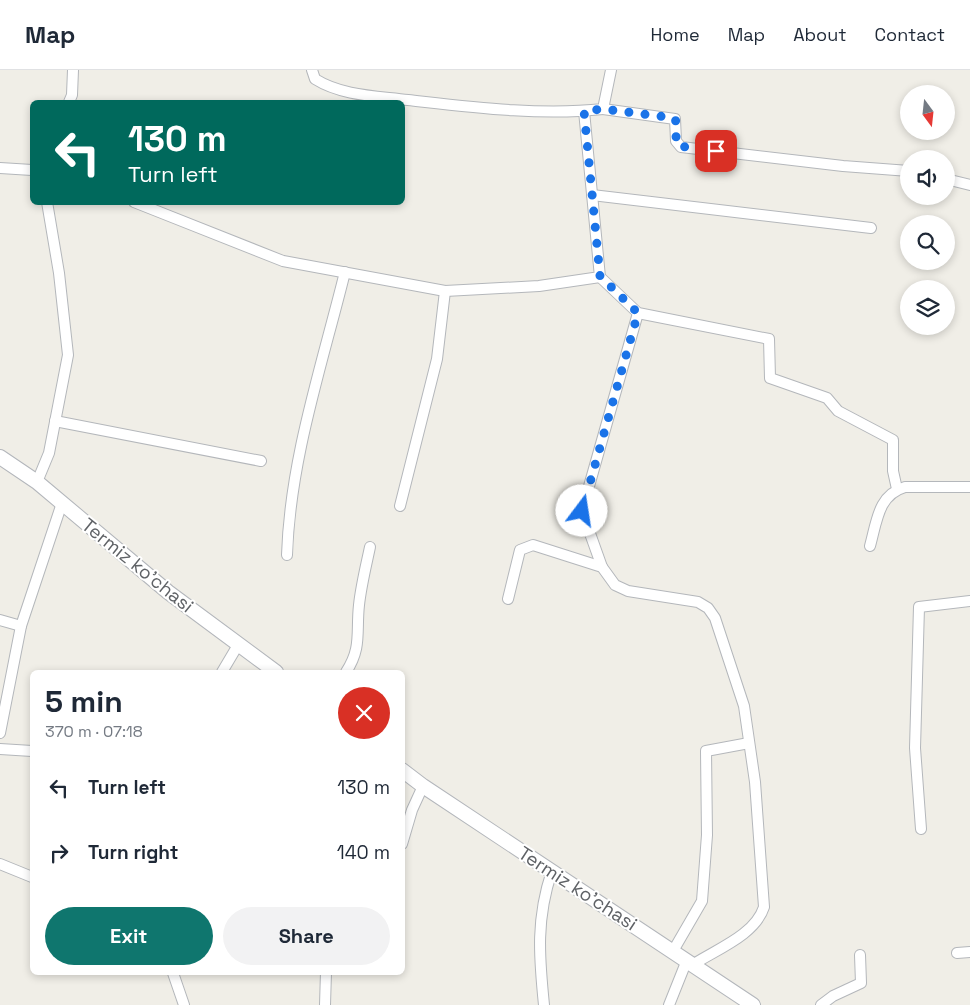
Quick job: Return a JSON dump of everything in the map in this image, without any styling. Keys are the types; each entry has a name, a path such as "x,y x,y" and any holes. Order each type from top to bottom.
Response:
{"main road":[{"name":"Termiz ko'chasi","path":"0,457 37,482 168,592 273,670"},
{"name":"Termiz ko'chasi","path":"405,772 753,1005"}],"street":[{"path":"70,100 72,95 73,70"},
{"path":"312,70 315,79 323,84 352,93 476,107 584,111 603,109 674,118 677,123 676,141 681,147 843,166 900,170"},
{"path":"603,109 611,70"},
{"path":"584,111 600,276 638,313 765,336 770,339 770,378 827,398 838,411 893,440 893,471 896,489"},
{"path":"0,168 30,170"},
{"path":"955,181 970,185"},
{"path":"592,195 871,228"},
{"path":"37,482 49,453 68,355 59,274 48,205"},
{"path":"142,205 283,261 446,291 539,286 600,276"},
{"path":"287,555 288,512 311,405 345,272"},
{"path":"400,506 437,359 446,291"},
{"path":"638,313 582,511 602,566 615,585 628,591 698,602 708,608 715,618 744,706 755,782 764,907 760,917 753,926 691,962 669,1005"},
{"path":"55,422 261,461"},
{"path":"870,546 884,499 896,489 905,487 970,487"},
{"path":"0,733 21,626 62,503"},
{"path":"508,599 520,550 525,547 533,545 602,566"},
{"path":"347,670 355,659 359,642 359,605 370,548"},
{"path":"921,829 915,748 918,607 970,601"},
{"path":"0,620 21,626"},
{"path":"223,670 238,645"},
{"path":"674,951 702,901 706,835 706,750 749,743"},
{"path":"0,749 30,751"},
{"path":"405,834 412,810 423,786"},
{"path":"0,864 30,876"},
{"path":"544,1005 539,962 539,923 544,894 552,871"},
{"path":"957,953 970,952"},
{"path":"821,1005 833,996 861,983 860,955"},
{"path":"174,975 184,1005"},
{"path":"325,1005 326,975"}],"route":[{"path":"582,511 638,313 600,276 584,111 603,109 674,118 677,123 676,141 678,146 716,151"}]}
